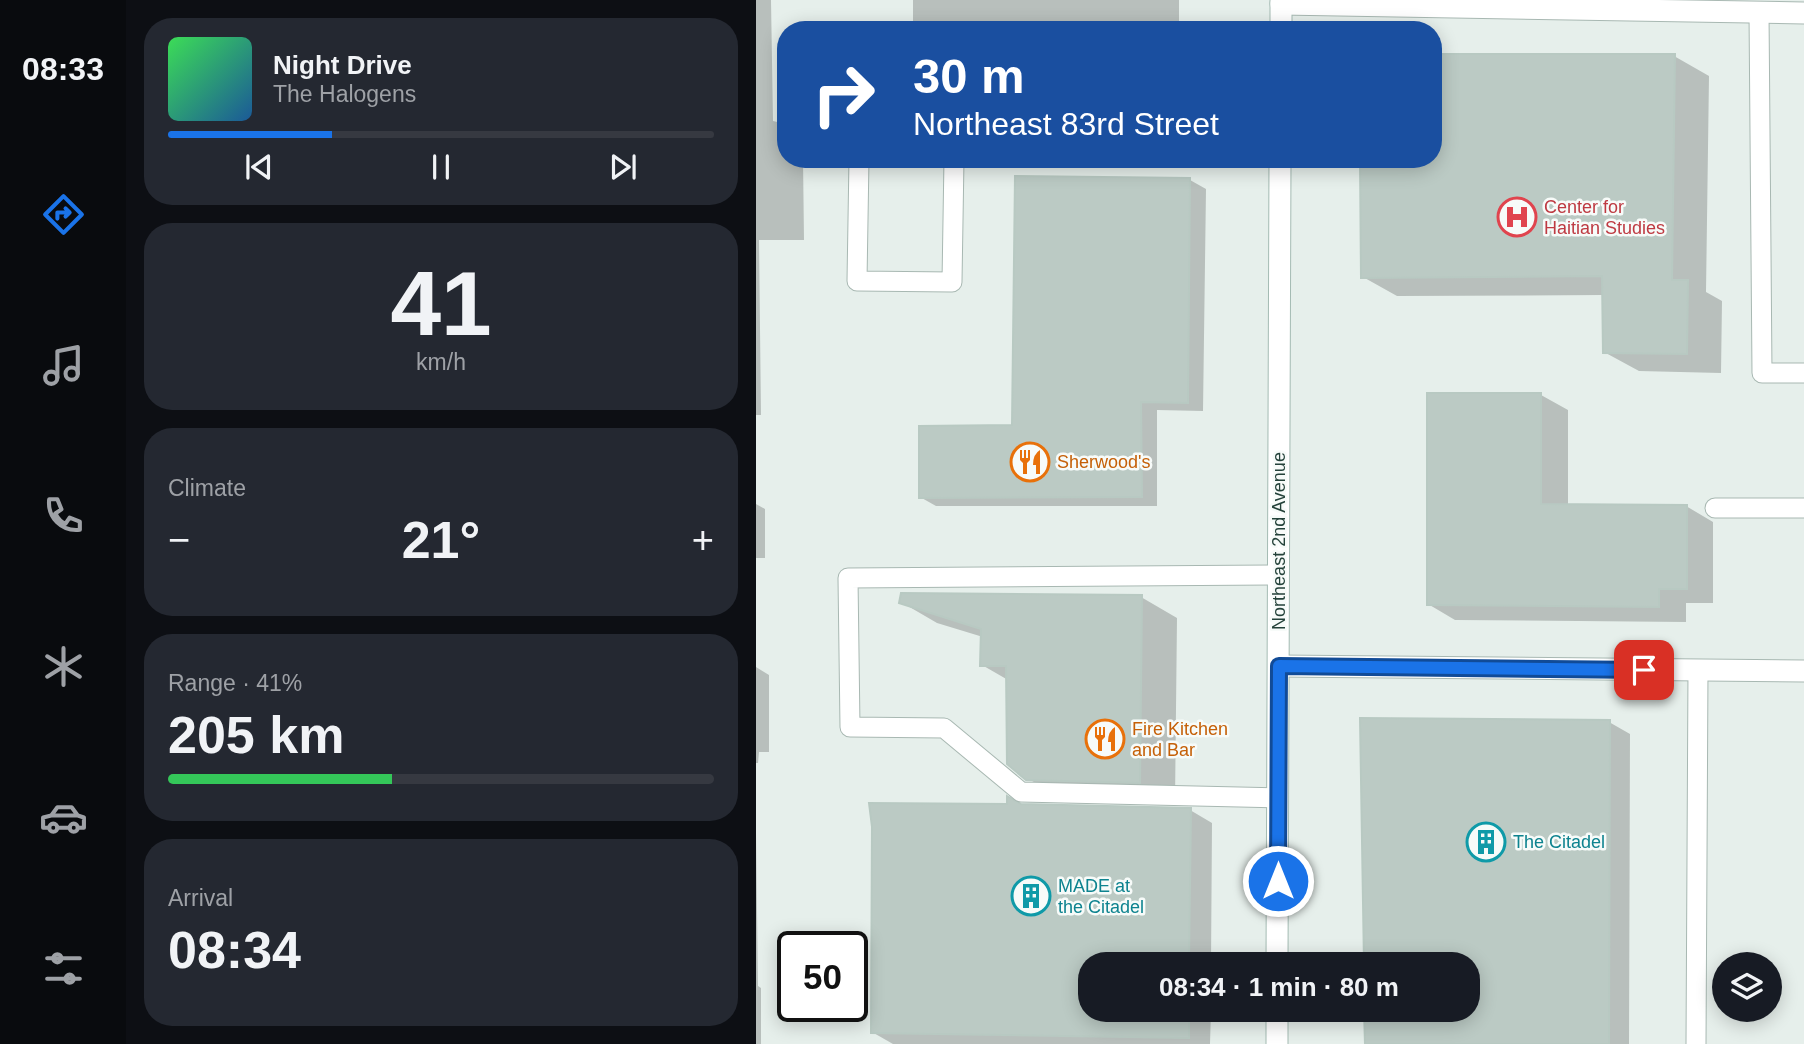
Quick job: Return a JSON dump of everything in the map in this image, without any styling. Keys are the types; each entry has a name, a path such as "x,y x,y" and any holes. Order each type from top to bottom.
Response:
{"street":[{"path":"1281,21 1281,2 1669,5 1804,13"},
{"name":"Northeast 2nd Avenue","path":"1277,952 1280,168"},
{"path":"1279,666 1804,671"},
{"path":"1277,1022 1277,1044"}],"lane":[{"path":"1759,12 1762,373 1804,373"},
{"path":"859,168 857,281 939,282 952,282 954,168"},
{"path":"1715,508 1804,508"},
{"path":"1278,798 1021,792 944,728 850,727 848,578 1279,575"},
{"path":"1696,1044 1698,670"}],"building":[{"name":"Center for Haitian Studies","path":"1442,54 1675,54 1672,280 1688,280 1687,354 1603,353 1602,276 1361,278 1360,168 1442,168"},
{"path":"1015,176 1190,178 1188,403 1141,402 1142,497 919,498 919,426 1012,425"},
{"path":"1427,393 1541,393 1541,504 1687,505 1687,589 1659,589 1659,607 1427,605"},
{"path":"901,593 1142,595 1140,783 1026,780 1007,764 1006,666 980,666 981,629 899,603"},
{"name":"The Citadel","path":"1360,718 1610,720 1609,1044 1365,1044 1364,1022 1480,1022 1480,952 1364,952"},
{"name":"MADE at the Citadel","path":"1007,796 1021,804 1191,808 1189,952 1078,952 1078,1022 1189,1022 1189,1038 871,1033 872,827 869,803 1007,804"}],"place":[{"name":"Center for Haitian Studies","path":"1517,217"},
{"name":"Sherwood's","path":"1030,462"},
{"name":"Fire Kitchen and Bar","path":"1105,739"},
{"name":"The Citadel","path":"1486,842"},
{"name":"MADE at the Citadel","path":"1031,896"}],"route":[{"path":"1278,881 1279,666 1644,670"}]}
